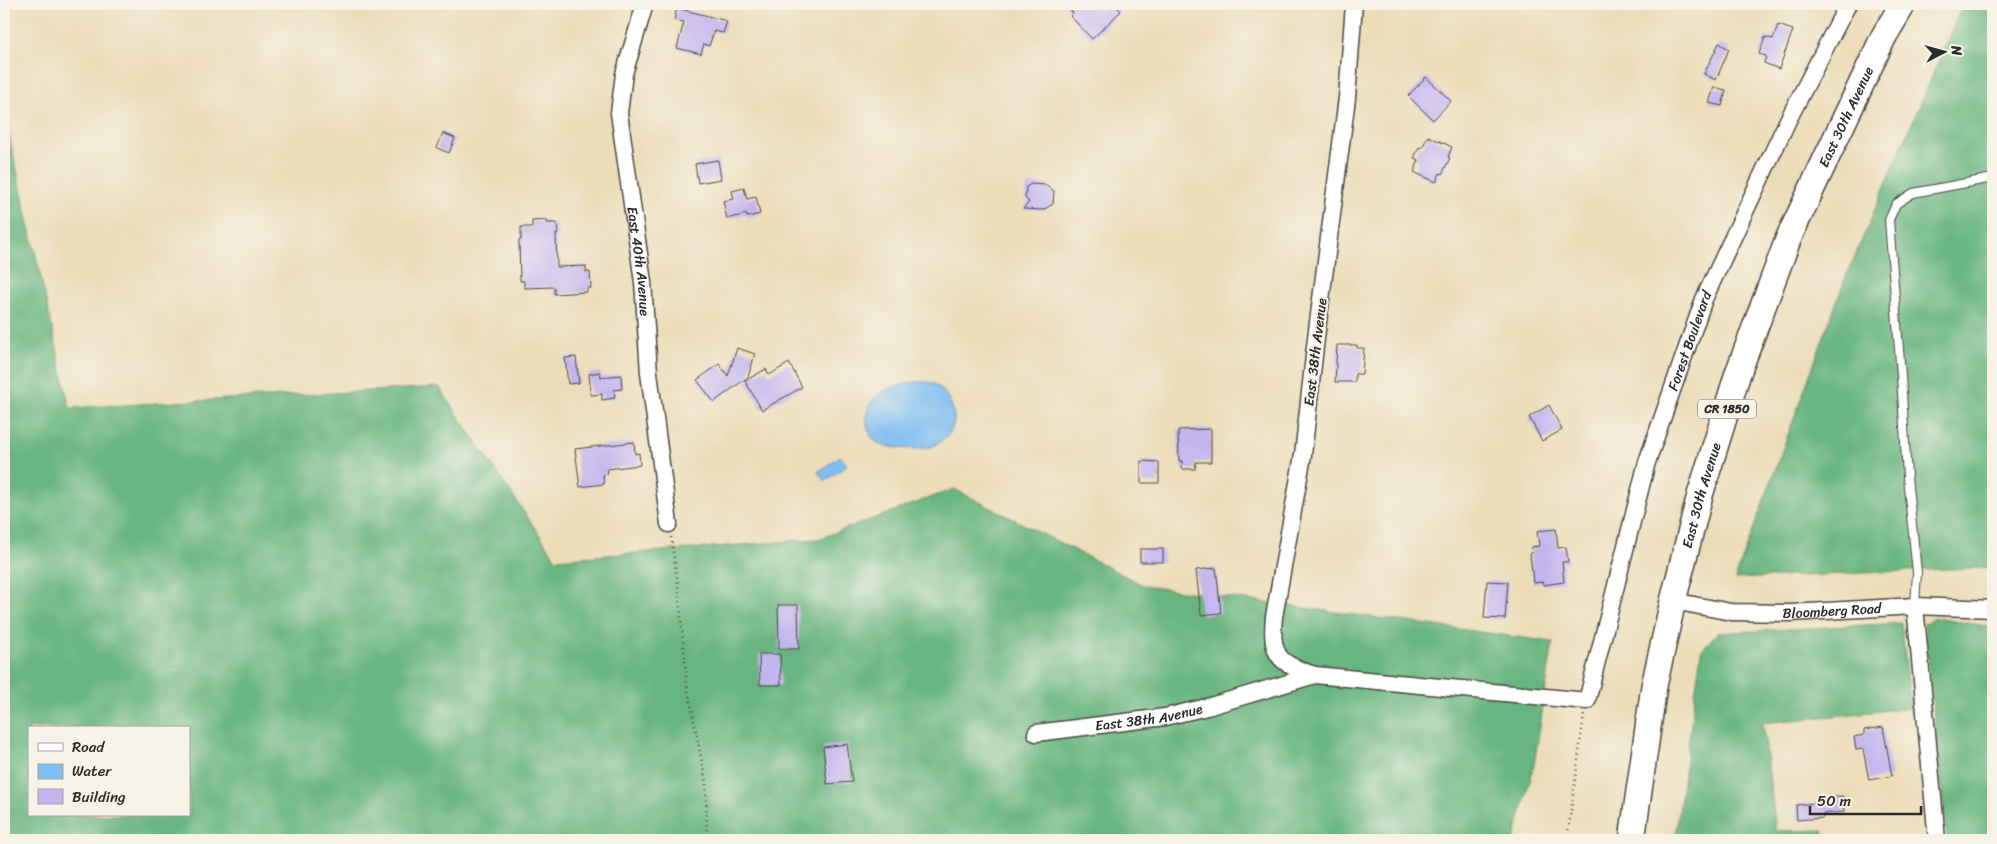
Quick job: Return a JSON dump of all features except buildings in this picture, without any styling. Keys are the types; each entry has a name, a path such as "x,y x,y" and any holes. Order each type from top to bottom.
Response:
{"main road":[{"name":"East 30th Avenue","path":"1632,840 1654,686 1673,601 1700,495 1735,383 1789,237 1884,36 1904,4"}],"street":[{"name":"East 40th Avenue","path":"645,4 624,74 619,113 643,282 649,373 669,524"},
{"name":"East 38th Avenue","path":"1354,4 1347,98 1316,338 1304,455 1272,634 1274,647 1287,665 1316,675 1587,700"},
{"name":"Forest Boulevard","path":"1587,700 1647,462 1704,299 1788,120 1848,4"},
{"name":"Bloomberg Road","path":"1673,601 1731,612 1790,612 1915,606 1993,609"},
{"path":"1915,606 1937,840"},
{"name":"East 38th Avenue","path":"1036,733 1165,717 1207,707 1316,675"}],"lane":[{"path":"1915,606 1917,572 1907,477 1889,220 1896,204 1913,193 1993,178"}],"path":[{"path":"669,524 678,585 688,685 706,783 707,840"},
{"path":"1567,840 1587,700"}],"green space":[{"path":"1963,4 1993,4 1993,567 1735,579 1845,279"},
{"path":"4,112 70,408 439,387 556,559 818,539 954,489 1145,586 1553,642 1534,765 1514,840 4,840"},
{"path":"1935,618 1993,627 1993,840 1947,840 1924,623"},
{"path":"1901,623 1911,708 1763,723 1776,831 1823,830 1823,840 1675,840 1701,651 1717,633"}],"water":[{"path":"915,382 934,384 944,392 953,411 954,418 950,433 940,442 926,448 896,448 878,443 869,432 867,424 869,405 874,398 888,389"},
{"path":"840,456 847,465 825,481 818,472"}]}
